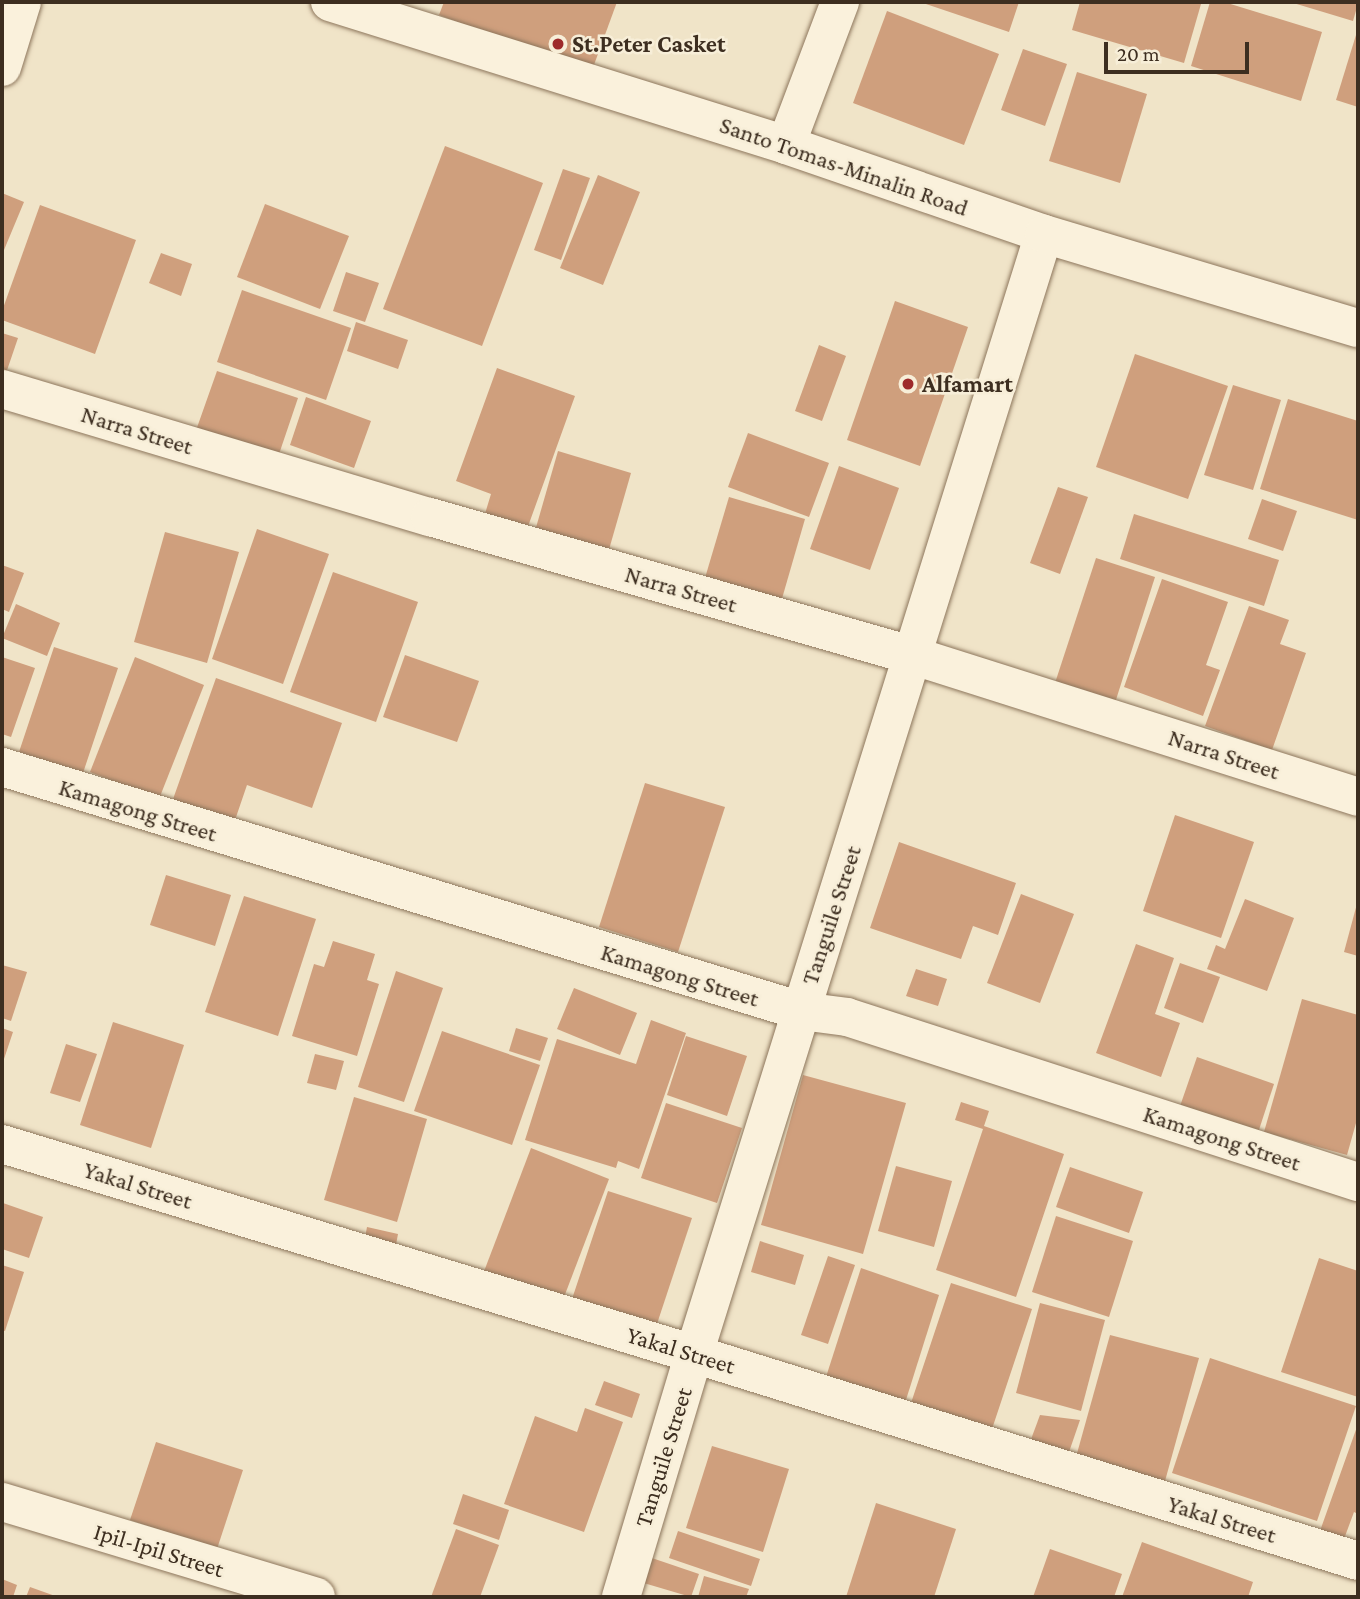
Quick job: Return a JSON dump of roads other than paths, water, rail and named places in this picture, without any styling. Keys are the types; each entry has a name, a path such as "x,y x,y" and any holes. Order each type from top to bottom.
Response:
{"street":[{"path":"2,67 22,2"},
{"name":"Santo Tomas-Minalin Road","path":"330,2 786,145 1044,234 1358,328"},
{"path":"786,145 840,2"},
{"name":"Tanguile Street","path":"621,1597 694,1354 1044,234"},
{"name":"Narra Street","path":"2,389 430,517 914,656 1358,797"},
{"name":"Kamagong Street","path":"2,767 801,1011 847,1017 1358,1182"},
{"name":"Yakal Street","path":"2,1143 694,1354 1358,1561"},
{"name":"Ipil-Ipil Street","path":"2,1502 316,1597"}],"place":[{"name":"St.Peter Casket","path":"558,44"},
{"name":"Alfamart","path":"908,384"}]}
